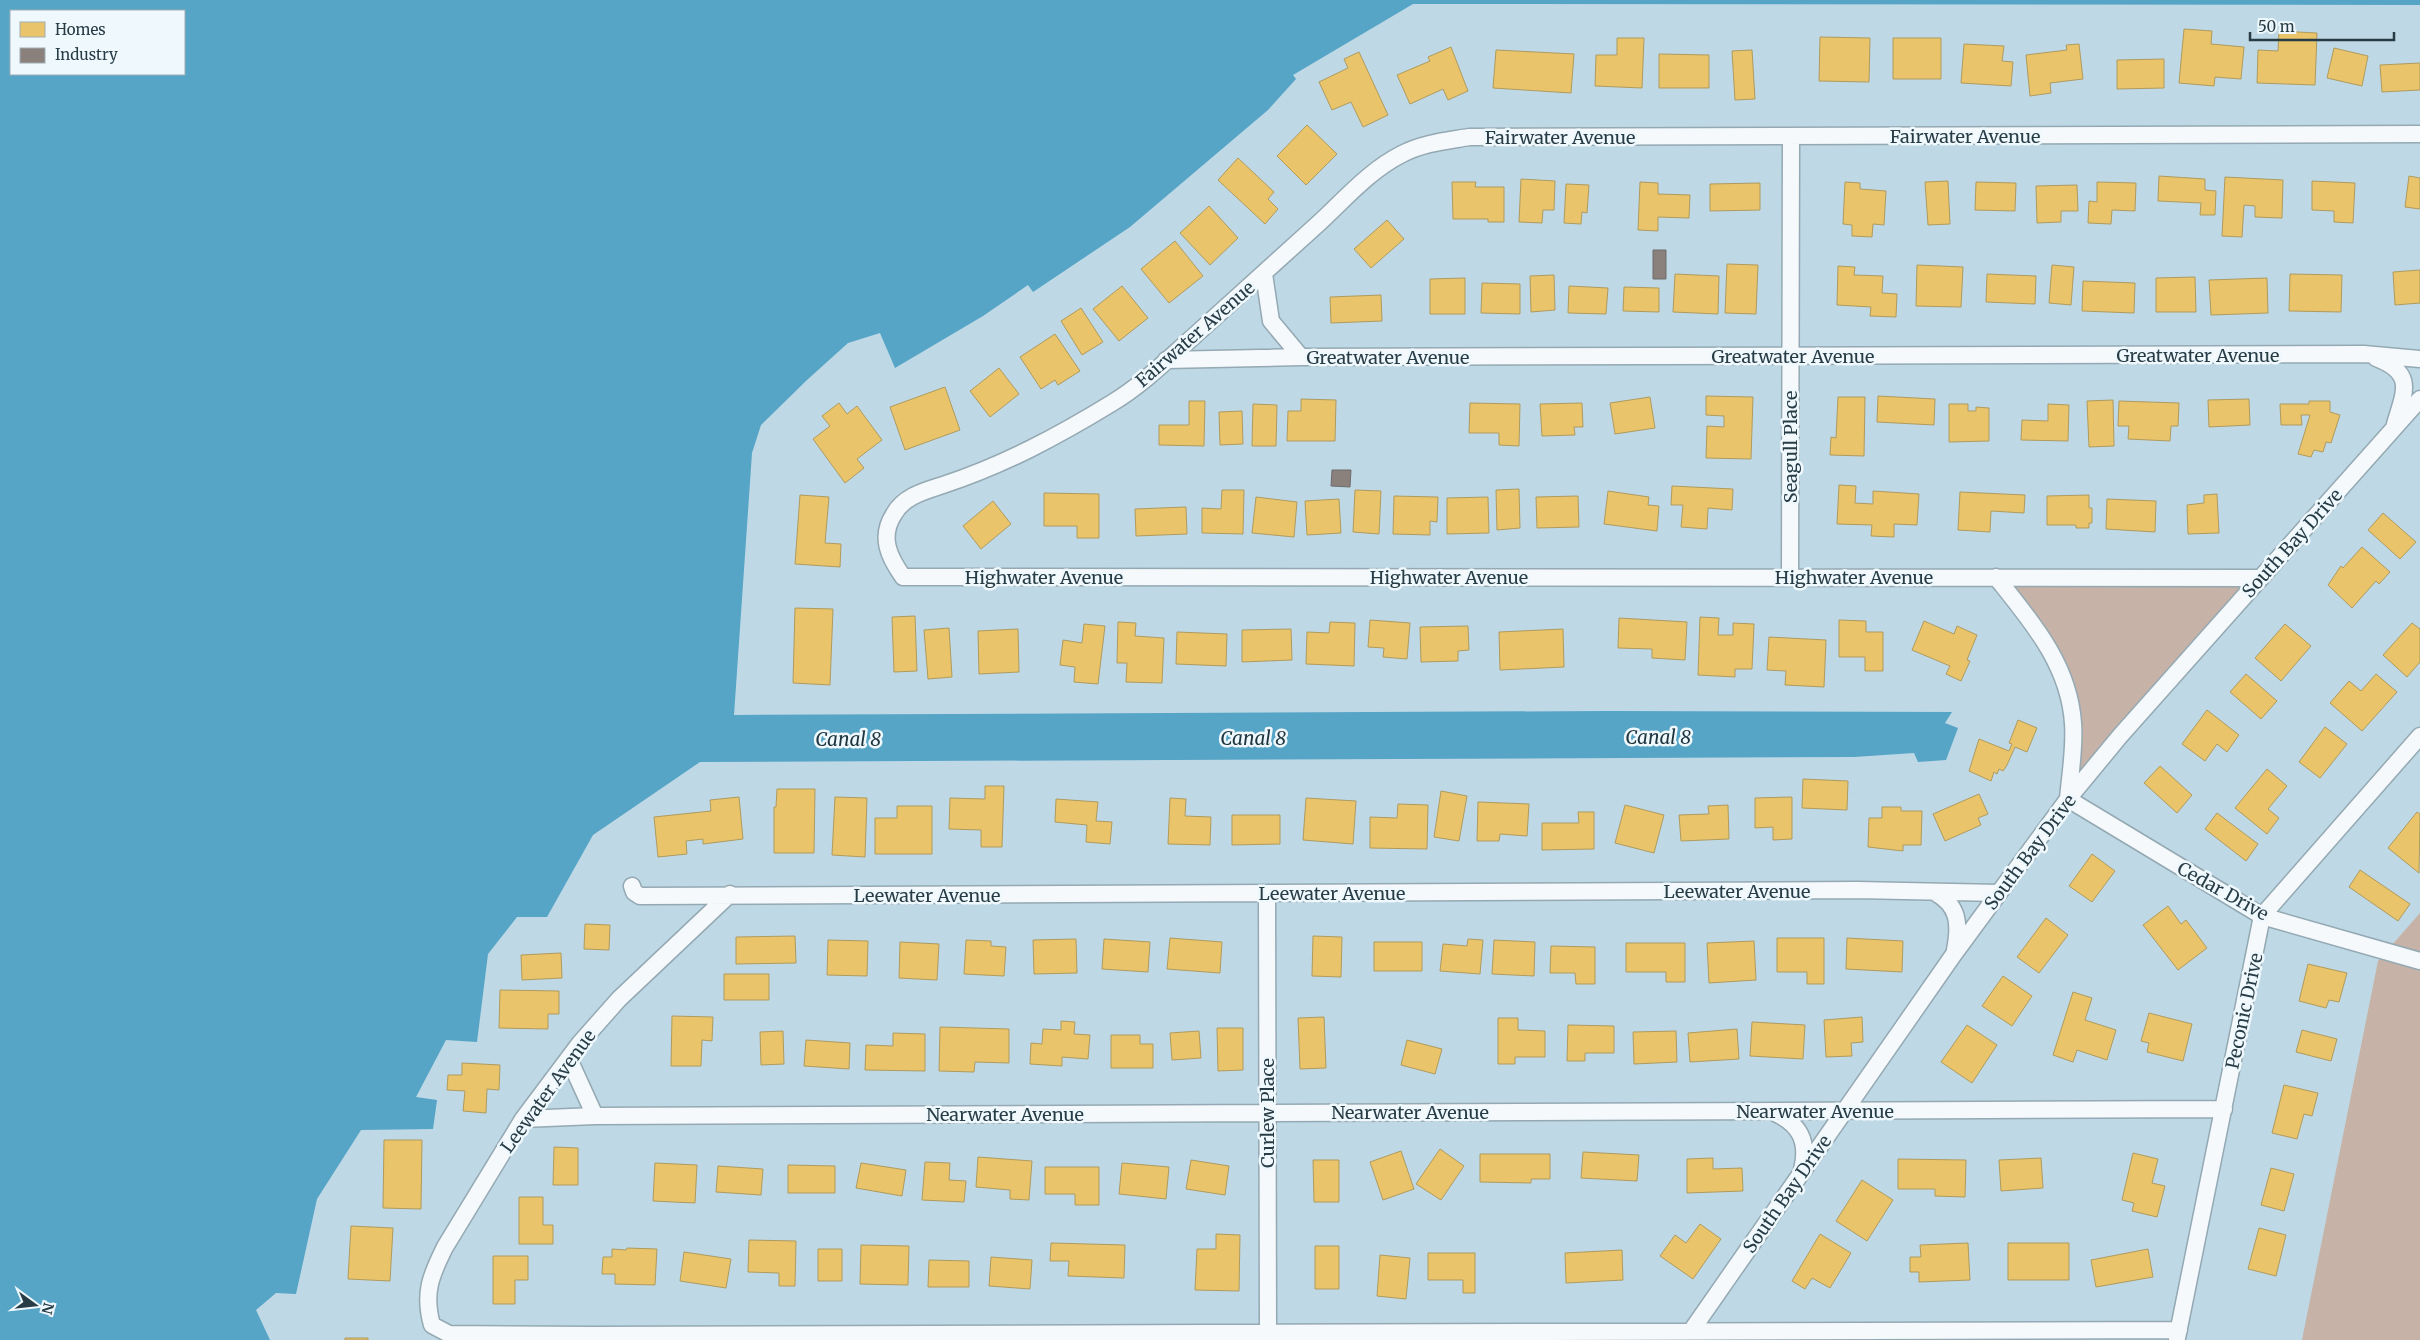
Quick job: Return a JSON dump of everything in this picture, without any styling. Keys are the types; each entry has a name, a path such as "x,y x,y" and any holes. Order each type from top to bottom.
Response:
{"street":[{"name":"Fairwater Avenue","path":"903,577 890,558 886,539 888,526 894,512 904,501 920,493 1012,459 1056,437 1127,394 1264,274 1375,171 1402,154 1429,143 1469,137 2420,134"},
{"name":"Seagull Place","path":"1790,577 1791,137"},
{"path":"1264,274 1271,321 1301,357"},
{"path":"2364,354 2389,363 2401,373 2406,383 2394,428"},
{"name":"Greatwater Avenue","path":"1166,360 1301,357 2364,354 2420,359"},
{"name":"South Bay Drive","path":"1688,1336 1954,954 2068,799 2120,736 2420,399"},
{"name":"Highwater Avenue","path":"903,577 2261,578"},
{"path":"1996,577 2036,628 2055,657 2070,700 2073,724 2068,799"},
{"path":"2262,916 2420,736"},
{"name":"Cedar Drive","path":"2068,799 2262,916 2420,961"},
{"name":"Leewater Avenue","path":"632,886 634,892 640,896 730,894 1267,894 1836,890 1999,894"},
{"path":"1934,892 1944,898 1954,911 1958,932 1954,954"},
{"name":"Leewater Avenue","path":"730,894 619,999 580,1043 523,1119 445,1247 434,1269 428,1286 427,1308 432,1325 449,1334 1268,1332"},
{"name":"Curlew Place","path":"1267,894 1268,1332"},
{"name":"Peconic Drive","path":"2178,1335 2262,916"},
{"path":"569,1059 595,1116"},
{"name":"Nearwater Avenue","path":"523,1119 595,1116 2224,1110"},
{"path":"1771,1111 1790,1119 1803,1138 1805,1148 1802,1172"},
{"path":"1268,1332 1688,1336 1757,1330 2178,1335"},
{"path":"1420,1332 1442,1340"}],"shaded area":[{"path":"2002,581 2252,581 2071,792 2074,713"},
{"path":"2420,913 2420,1340 2302,1340 2378,961"}],"water":[{"name":"Canal 8","path":"0,0 2420,0 2420,5 1413,4 1293,75 1296,79 1268,110 1130,227 1033,292 1028,285 983,316 895,368 880,333 848,343 761,425 752,453 734,715 1606,711 1952,712 1945,723 1958,728 1946,760 1918,762 1914,753 1854,757 700,762 593,835 547,917 517,917 488,954 477,1042 446,1040 416,1097 437,1100 433,1129 361,1130 317,1199 296,1294 276,1293 256,1310 270,1340 0,1340"}],"building: Homes":[{"path":"2184,29 2212,31 2211,44 2244,47 2241,79 2215,77 2214,86 2179,83"},
{"path":"2279,31 2317,33 2315,85 2257,83 2258,50 2278,51"},
{"path":"1820,37 1870,38 1869,82 1819,81"},
{"path":"1617,38 1644,38 1642,88 1595,86 1596,55 1617,55"},
{"path":"1893,38 1941,38 1941,79 1893,79"},
{"path":"1964,44 2004,46 2002,61 2013,62 2011,86 1961,83"},
{"path":"2079,44 2083,79 2050,83 2051,93 2030,96 2026,55 2067,50 2066,45"},
{"path":"1451,47 1468,91 1448,100 1443,89 1410,104 1397,75 1430,61 1428,57"},
{"path":"2334,48 2368,56 2362,86 2327,78"},
{"path":"1496,50 1574,54 1571,93 1493,88"},
{"path":"1752,50 1755,99 1735,100 1732,51"},
{"path":"1359,52 1388,115 1363,127 1351,102 1332,110 1319,82 1348,68 1344,59"},
{"path":"1659,54 1709,55 1709,88 1659,88"},
{"path":"2164,59 2164,88 2117,89 2117,60"},
{"path":"2420,63 2420,90 2382,92 2380,65"},
{"path":"1307,125 1337,154 1306,185 1277,156"},
{"path":"1238,158 1274,192 1268,199 1278,209 1265,224 1218,180"},
{"path":"2159,176 2205,179 2205,190 2216,191 2215,215 2200,215 2201,203 2158,201"},
{"path":"2409,176 2420,178 2420,209 2405,207"},
{"path":"2225,177 2283,180 2282,218 2255,217 2255,206 2244,205 2242,237 2222,236"},
{"path":"1521,179 1555,181 1554,210 1543,210 1542,223 1519,222"},
{"path":"1948,181 1950,224 1928,225 1925,182"},
{"path":"2312,181 2355,183 2353,223 2334,222 2334,211 2312,210"},
{"path":"1452,182 1476,182 1475,187 1504,187 1504,222 1488,222 1488,219 1453,219"},
{"path":"1640,182 1658,183 1658,194 1690,195 1689,218 1658,217 1658,231 1638,230"},
{"path":"1845,182 1860,183 1860,189 1886,191 1884,225 1873,224 1872,237 1852,236 1852,225 1843,224"},
{"path":"1976,182 2016,183 2015,211 1975,210"},
{"path":"2097,182 2136,183 2135,211 2112,210 2111,224 2088,223 2089,201 2097,202"},
{"path":"1760,183 1760,210 1710,211 1710,184"},
{"path":"1566,184 1589,185 1587,213 1582,212 1581,224 1564,223"},
{"path":"2077,185 2078,211 2061,211 2061,222 2037,223 2036,186"},
{"path":"1209,206 1238,238 1210,265 1180,233"},
{"path":"1387,220 1404,239 1371,268 1354,249"},
{"path":"1175,241 1203,276 1169,303 1141,269"},
{"path":"1727,264 1758,265 1756,314 1725,313"},
{"path":"1917,265 1963,267 1961,307 1916,306"},
{"path":"2052,265 2074,267 2071,305 2049,303"},
{"path":"1838,266 1855,267 1854,275 1883,276 1882,293 1897,294 1896,317 1870,316 1871,307 1837,305"},
{"path":"2420,270 2420,303 2395,305 2393,272"},
{"path":"1675,274 1719,276 1718,314 1673,312"},
{"path":"1987,274 2036,276 2035,304 1986,302"},
{"path":"2290,274 2342,275 2341,312 2289,311"},
{"path":"1554,275 1555,310 1531,312 1530,276"},
{"path":"2195,277 2196,312 2156,312 2156,278"},
{"path":"1465,278 1465,314 1430,314 1430,279"},
{"path":"2267,278 2268,313 2211,315 2209,280"},
{"path":"2083,281 2135,283 2134,313 2082,311"},
{"path":"1482,283 1520,284 1520,314 1481,313"},
{"path":"1122,286 1148,318 1119,341 1093,309"},
{"path":"1569,286 1608,288 1606,314 1568,313"},
{"path":"1624,287 1659,288 1659,312 1623,311"},
{"path":"1381,295 1382,321 1331,323 1330,297"},
{"path":"1081,308 1103,342 1082,355 1061,321"},
{"path":"1055,334 1080,371 1058,385 1055,380 1041,389 1020,357"},
{"path":"999,368 1019,394 990,417 970,391"},
{"path":"945,387 960,430 905,450 890,407"},
{"path":"1706,396 1753,397 1751,459 1706,458 1707,426 1724,427 1724,416 1706,415"},
{"path":"1878,396 1935,399 1934,425 1877,422"},
{"path":"1650,397 1655,428 1615,434 1610,403"},
{"path":"1838,397 1865,397 1864,456 1830,455 1831,437 1836,438"},
{"path":"1301,399 1336,400 1335,441 1287,441 1288,411 1301,411"},
{"path":"2249,399 2250,425 2209,427 2208,400"},
{"path":"2113,400 2114,446 2089,447 2087,401"},
{"path":"1189,401 1205,401 1204,446 1159,445 1159,425 1189,425"},
{"path":"2119,401 2179,403 2178,426 2171,426 2170,441 2128,439 2129,426 2118,426"},
{"path":"2309,401 2330,401 2330,412 2340,415 2331,443 2326,442 2323,452 2314,450 2311,457 2298,454 2310,415 2301,415 2302,425 2281,425 2280,404 2309,404"},
{"path":"839,403 847,414 857,406 882,440 857,459 864,468 845,483 813,439 830,426 822,416"},
{"path":"1470,403 1520,404 1519,446 1499,445 1499,433 1469,433"},
{"path":"1582,403 1583,427 1574,427 1575,435 1542,436 1540,404"},
{"path":"1253,404 1277,405 1276,446 1252,446"},
{"path":"1949,404 1968,404 1968,411 1976,411 1976,407 1989,408 1989,441 1949,442"},
{"path":"2048,404 2069,405 2068,441 2021,440 2022,420 2048,421"},
{"path":"1242,411 1243,444 1220,445 1219,412"},
{"path":"1839,485 1856,486 1855,503 1873,504 1873,491 1919,494 1917,525 1894,524 1894,537 1871,536 1872,525 1837,524"},
{"path":"1672,486 1733,489 1732,510 1708,508 1707,529 1681,527 1683,505 1671,505"},
{"path":"1519,489 1520,528 1497,530 1496,490"},
{"path":"1222,490 1244,490 1243,534 1202,533 1202,508 1221,509"},
{"path":"1355,490 1381,491 1379,534 1353,532"},
{"path":"1608,491 1649,497 1648,505 1659,506 1657,531 1604,524"},
{"path":"1960,492 2025,495 2024,513 1991,511 1990,532 1958,530"},
{"path":"1044,493 1099,494 1099,538 1077,538 1077,526 1044,526"},
{"path":"2217,494 2219,533 2188,534 2187,505 2204,503 2204,495"},
{"path":"800,495 829,497 825,543 841,544 840,567 795,564"},
{"path":"2089,495 2089,508 2092,508 2092,523 2089,523 2089,528 2076,528 2076,525 2047,525 2047,496"},
{"path":"1394,496 1438,497 1437,522 1430,521 1430,535 1393,534"},
{"path":"1578,496 1579,527 1537,528 1536,497"},
{"path":"1256,497 1297,502 1294,537 1252,533"},
{"path":"1488,497 1489,533 1447,534 1447,498"},
{"path":"1339,499 1341,533 1307,535 1305,501"},
{"path":"2107,499 2156,501 2155,532 2106,529"},
{"path":"993,501 1011,524 981,549 963,526"},
{"path":"1186,507 1187,534 1136,536 1135,509"},
{"path":"2383,513 2416,542 2400,559 2368,530"},
{"path":"2362,547 2390,572 2379,584 2376,581 2352,608 2328,585 2341,566 2343,568"},
{"path":"795,608 833,609 830,685 793,683"},
{"path":"915,616 917,671 894,672 892,617"},
{"path":"1700,617 1719,618 1718,635 1733,635 1733,623 1754,624 1752,669 1735,669 1735,677 1698,675"},
{"path":"1619,618 1687,622 1685,660 1652,658 1652,649 1618,648"},
{"path":"1370,620 1410,623 1407,659 1383,657 1384,648 1368,647"},
{"path":"1839,620 1866,621 1866,632 1883,632 1883,671 1865,671 1865,657 1839,657"},
{"path":"1924,621 1954,634 1957,626 1977,635 1967,660 1970,661 1961,681 1946,674 1950,666 1912,650"},
{"path":"1118,622 1136,623 1135,636 1164,638 1162,683 1126,682 1127,663 1117,663"},
{"path":"1330,622 1355,623 1354,666 1306,664 1307,632 1329,633"},
{"path":"2412,623 2420,629 2420,662 2407,677 2383,655"},
{"path":"1084,624 1105,626 1098,684 1074,682 1075,667 1060,665 1063,640 1082,643"},
{"path":"2285,624 2311,646 2281,681 2255,658"},
{"path":"1468,626 1469,650 1458,651 1458,661 1421,662 1420,627"},
{"path":"949,628 952,677 928,679 924,630"},
{"path":"1018,629 1019,672 979,674 978,631"},
{"path":"1291,629 1292,660 1242,662 1242,630"},
{"path":"1563,629 1564,667 1500,670 1499,632"},
{"path":"1177,632 1227,634 1226,666 1176,664"},
{"path":"1769,637 1826,640 1824,687 1785,685 1786,671 1767,670"},
{"path":"2246,674 2277,701 2261,719 2230,692"},
{"path":"2376,674 2397,692 2362,731 2330,703 2349,681 2361,691"},
{"path":"2207,710 2239,735 2227,752 2217,744 2205,761 2182,744"},
{"path":"2018,720 2037,728 2027,752 2015,747 2003,771 1999,769 1997,774 1994,772 1991,781 1969,771 1979,739 2009,751 2012,744 2009,743"},
{"path":"2325,727 2347,744 2320,778 2299,762"},
{"path":"2160,766 2192,795 2177,813 2144,783"},
{"path":"2267,769 2287,786 2268,809 2279,818 2267,834 2235,808"},
{"path":"1803,779 1848,781 1847,810 1802,808"},
{"path":"985,786 1004,786 1002,847 981,847 981,830 949,829 950,798 985,799"},
{"path":"777,789 815,789 814,853 774,853 774,807 776,807"},
{"path":"1441,791 1467,796 1459,841 1434,837"},
{"path":"1979,794 1988,814 1978,818 1981,825 1945,841 1933,814"},
{"path":"739,797 743,839 703,844 703,839 686,841 687,854 658,857 654,817 711,811 710,800"},
{"path":"835,797 867,798 865,857 832,855"},
{"path":"1792,797 1792,839 1773,840 1773,827 1755,828 1755,798"},
{"path":"1170,798 1186,799 1185,816 1211,817 1210,845 1168,844"},
{"path":"1306,798 1356,801 1353,844 1303,840"},
{"path":"1056,799 1098,802 1096,821 1112,822 1110,844 1086,842 1087,825 1055,822"},
{"path":"1478,802 1529,804 1527,836 1500,834 1499,841 1477,841"},
{"path":"1398,804 1428,805 1427,849 1370,848 1370,817 1397,818"},
{"path":"1625,805 1664,815 1654,853 1615,843"},
{"path":"1728,805 1729,839 1681,841 1679,815 1709,814 1708,806"},
{"path":"897,806 932,806 932,854 875,854 875,818 897,818"},
{"path":"1882,807 1901,807 1901,811 1922,811 1921,845 1903,845 1903,851 1868,847 1869,818 1882,818"},
{"path":"1578,812 1594,812 1594,849 1542,850 1542,823 1579,823"},
{"path":"2417,812 2420,814 2419,873 2388,848"},
{"path":"2217,813 2258,844 2246,861 2205,829"},
{"path":"1232,815 1280,815 1280,844 1232,845"},
{"path":"2092,854 2115,871 2092,902 2069,886"},
{"path":"2360,870 2410,904 2398,921 2349,887"},
{"path":"2168,906 2181,924 2186,920 2207,948 2178,970 2143,925"},
{"path":"2046,918 2068,935 2039,973 2017,957"},
{"path":"585,924 610,925 609,950 584,949"},
{"path":"795,936 796,963 736,964 736,937"},
{"path":"1313,936 1342,937 1341,977 1312,976"},
{"path":"1170,938 1222,942 1220,973 1167,969"},
{"path":"1777,938 1824,938 1824,984 1807,984 1807,972 1777,972"},
{"path":"1847,938 1903,941 1902,972 1846,969"},
{"path":"1076,939 1077,973 1034,974 1033,940"},
{"path":"1104,939 1150,942 1148,972 1102,969"},
{"path":"1468,939 1483,940 1480,974 1440,971 1443,944 1467,946"},
{"path":"828,940 868,941 867,976 827,975"},
{"path":"966,940 991,941 991,946 1006,947 1004,976 964,974"},
{"path":"1494,940 1535,942 1534,976 1492,974"},
{"path":"1754,941 1756,980 1709,983 1707,943"},
{"path":"900,942 939,944 937,980 899,978"},
{"path":"1374,942 1422,942 1422,971 1374,971"},
{"path":"1626,943 1685,943 1685,982 1666,982 1666,972 1626,972"},
{"path":"1551,946 1595,947 1595,984 1576,984 1575,973 1550,973"},
{"path":"561,953 562,978 522,980 521,955"},
{"path":"2308,964 2347,973 2339,1002 2329,1000 2326,1008 2299,1001"},
{"path":"724,974 769,974 769,1000 724,1000"},
{"path":"2003,976 2032,996 2012,1026 1982,1006"},
{"path":"500,990 559,991 559,1014 548,1014 548,1029 499,1028"},
{"path":"2073,992 2092,998 2085,1020 2116,1030 2107,1060 2077,1050 2073,1062 2053,1055"},
{"path":"2149,1013 2192,1024 2183,1061 2147,1052 2149,1043 2141,1041"},
{"path":"672,1016 713,1017 712,1041 702,1040 701,1066 671,1066"},
{"path":"1324,1017 1326,1068 1300,1069 1298,1018"},
{"path":"1862,1017 1863,1042 1851,1043 1852,1056 1826,1057 1824,1020"},
{"path":"1498,1018 1518,1018 1518,1030 1545,1031 1545,1057 1515,1057 1515,1064 1498,1064"},
{"path":"1061,1021 1075,1022 1074,1034 1090,1035 1088,1059 1062,1057 1062,1066 1030,1064 1031,1043 1042,1044 1043,1029 1061,1030"},
{"path":"1752,1022 1805,1025 1803,1059 1750,1056"},
{"path":"1568,1025 1614,1026 1614,1053 1585,1053 1585,1061 1567,1061"},
{"path":"1967,1025 1997,1045 1972,1083 1941,1062"},
{"path":"940,1027 1009,1029 1009,1063 975,1062 974,1072 939,1071"},
{"path":"1217,1028 1243,1028 1243,1070 1218,1071"},
{"path":"1737,1029 1739,1059 1690,1062 1688,1033"},
{"path":"2302,1030 2337,1039 2331,1061 2296,1052"},
{"path":"783,1031 784,1064 761,1065 760,1032"},
{"path":"1199,1031 1201,1058 1172,1060 1170,1033"},
{"path":"1676,1031 1677,1062 1634,1064 1633,1032"},
{"path":"893,1033 925,1034 925,1071 865,1070 866,1045 893,1046"},
{"path":"1111,1035 1140,1035 1140,1044 1153,1044 1153,1068 1111,1068"},
{"path":"806,1040 850,1043 849,1069 804,1066"},
{"path":"1407,1040 1442,1049 1435,1074 1401,1065"},
{"path":"462,1063 500,1065 499,1090 487,1089 486,1113 463,1111 465,1091 447,1090 448,1075 462,1075"},
{"path":"2284,1085 2318,1093 2312,1116 2304,1114 2297,1139 2272,1133"},
{"path":"384,1140 422,1140 421,1209 383,1208"},
{"path":"554,1147 578,1148 578,1185 553,1185"},
{"path":"1440,1149 1464,1166 1441,1200 1416,1184"},
{"path":"1401,1151 1414,1189 1383,1200 1370,1162"},
{"path":"1583,1152 1639,1155 1637,1181 1581,1178"},
{"path":"2133,1153 2158,1159 2152,1183 2165,1186 2157,1217 2132,1211 2134,1203 2122,1200"},
{"path":"1480,1154 1550,1154 1550,1179 1531,1179 1531,1183 1480,1182"},
{"path":"978,1157 1032,1161 1029,1200 1010,1199 1010,1190 976,1187"},
{"path":"1713,1158 1713,1169 1742,1168 1743,1191 1687,1193 1687,1159"},
{"path":"2041,1158 2043,1188 2001,1191 1999,1160"},
{"path":"1898,1159 1966,1160 1965,1197 1935,1196 1935,1189 1898,1189"},
{"path":"1191,1160 1229,1166 1225,1195 1186,1189"},
{"path":"1313,1160 1339,1160 1339,1202 1314,1202"},
{"path":"925,1162 950,1163 949,1180 966,1181 964,1202 922,1200"},
{"path":"655,1163 697,1165 695,1203 653,1201"},
{"path":"861,1163 906,1170 902,1196 856,1188"},
{"path":"1122,1163 1169,1167 1166,1199 1119,1194"},
{"path":"788,1165 835,1166 835,1193 788,1193"},
{"path":"718,1166 763,1169 761,1195 716,1192"},
{"path":"1045,1167 1099,1167 1099,1205 1075,1205 1075,1194 1045,1194"},
{"path":"2271,1168 2294,1174 2284,1211 2261,1205"},
{"path":"1862,1180 1893,1200 1867,1241 1836,1221"},
{"path":"519,1197 543,1197 543,1225 553,1225 553,1244 519,1244"},
{"path":"1700,1224 1721,1239 1693,1279 1660,1256 1675,1235 1686,1243"},
{"path":"351,1226 393,1228 390,1281 348,1279"},
{"path":"2259,1228 2286,1235 2276,1276 2248,1269"},
{"path":"1216,1234 1240,1235 1239,1291 1195,1290 1197,1249 1216,1249"},
{"path":"1820,1234 1851,1253 1830,1288 1812,1278 1805,1289 1792,1281"},
{"path":"749,1240 796,1241 795,1286 779,1286 779,1273 748,1272"},
{"path":"1051,1243 1125,1245 1124,1278 1068,1276 1069,1261 1050,1261"},
{"path":"1968,1243 1970,1280 1919,1282 1919,1272 1910,1272 1910,1257 1921,1257 1920,1245"},
{"path":"2008,1243 2069,1243 2069,1280 2008,1280"},
{"path":"861,1245 909,1246 908,1285 860,1284"},
{"path":"1315,1246 1339,1246 1339,1289 1315,1289"},
{"path":"627,1248 657,1249 655,1285 615,1284 615,1274 602,1274 603,1257 612,1257 612,1249 626,1250"},
{"path":"818,1249 842,1249 842,1281 818,1281"},
{"path":"2148,1249 2153,1277 2096,1287 2091,1260"},
{"path":"1622,1250 1623,1280 1566,1283 1565,1253"},
{"path":"684,1252 731,1259 726,1288 680,1281"},
{"path":"1428,1253 1475,1253 1475,1293 1463,1293 1463,1280 1428,1280"},
{"path":"1380,1255 1410,1258 1406,1299 1377,1296"},
{"path":"493,1256 528,1256 528,1280 515,1280 515,1304 493,1304"},
{"path":"991,1257 1032,1260 1030,1289 989,1286"},
{"path":"929,1260 969,1261 969,1287 928,1287"},
{"path":"345,1338 368,1338 368,1340 345,1340"}],"building: Industry":[{"path":"1653,250 1666,250 1666,279 1653,279"},
{"path":"1332,470 1351,470 1350,487 1331,486"}]}
